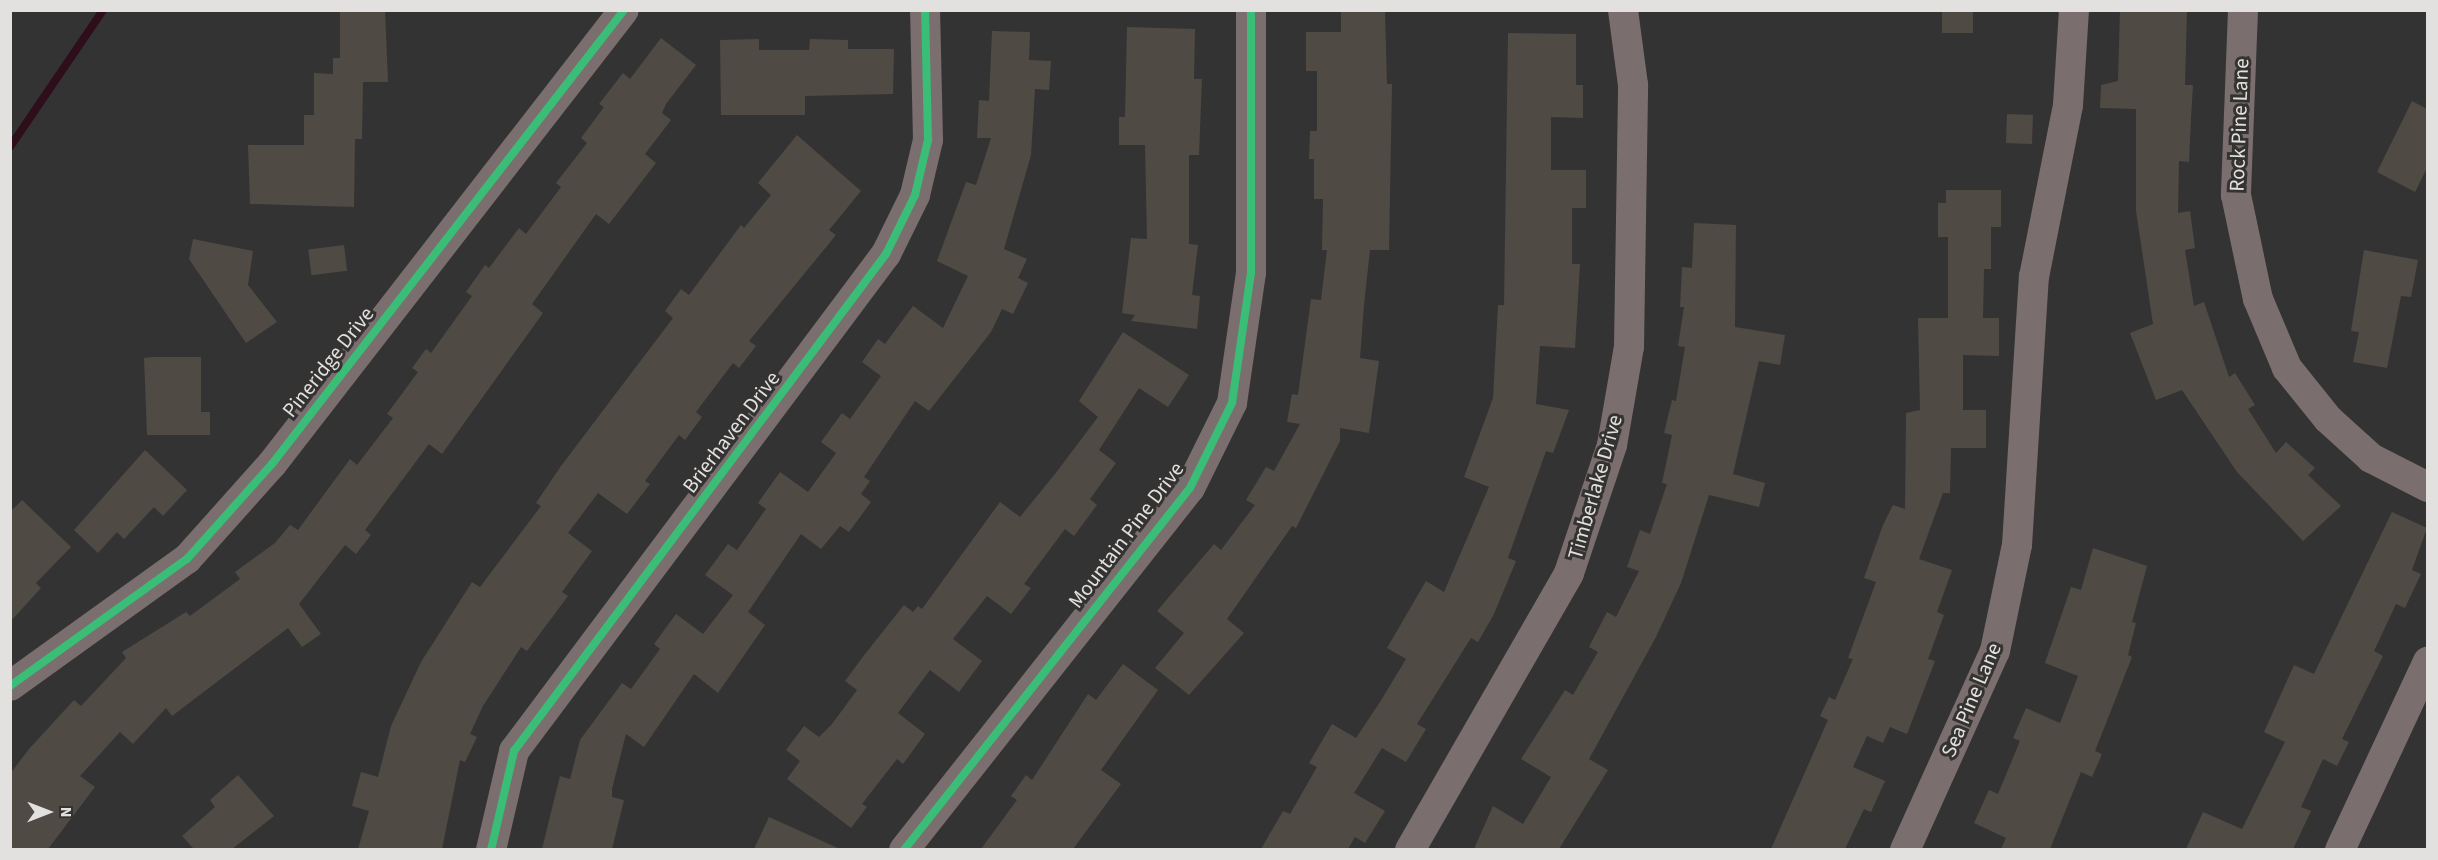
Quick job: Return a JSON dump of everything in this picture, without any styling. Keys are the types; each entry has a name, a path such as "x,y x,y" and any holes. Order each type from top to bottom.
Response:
{"street":[{"name":"Pineridge Drive","path":"10,686 187,559 272,464 624,10"},
{"name":"Brierhaven Drive","path":"491,849 514,751 886,254 915,195 928,140 925,10"},
{"name":"Mountain Pine Drive","path":"904,849 1190,488 1232,403 1251,273 1251,10"},
{"name":"Timberlake Drive","path":"1410,849 1569,573 1612,445 1629,347 1633,85 1623,10"},
{"name":"Sea Pine Lane","path":"1905,849 1995,651 2017,545 2034,277 2068,105 2074,10"},
{"name":"Rock Pine Lane","path":"2243,10 2236,195 2258,299 2287,368 2328,419 2371,458 2427,487"},
{"path":"2340,849 2427,662"}],"building":[{"path":"340,10 385,10 388,82 363,82 362,139 355,139 354,207 250,204 248,145 304,145 304,115 314,115 314,73 333,74 333,58 340,58"},
{"path":"1341,10 1385,10 1387,84 1392,84 1389,250 1370,250 1360,358 1379,361 1369,433 1340,428 1340,441 1296,528 1292,526 1227,619 1244,633 1189,695 1155,668 1184,633 1157,611 1214,544 1221,550 1255,505 1246,500 1266,467 1274,471 1300,424 1287,422 1292,394 1298,395 1311,299 1321,300 1327,250 1322,250 1323,199 1314,199 1314,159 1309,159 1310,131 1317,131 1317,71 1306,71 1306,32 1341,32"},
{"path":"1942,10 1973,10 1973,33 1942,33"},
{"path":"2120,10 2187,10 2185,85 2193,85 2189,162 2179,161 2178,213 2190,211 2195,248 2185,250 2194,306 2204,302 2229,377 2235,373 2255,405 2248,409 2276,453 2286,442 2315,468 2308,475 2341,506 2303,541 2237,472 2182,390 2156,400 2130,333 2153,324 2136,211 2136,109 2100,108 2101,85 2118,81"},
{"path":"1127,27 1195,29 1194,79 1202,79 1199,155 1189,155 1189,244 1198,245 1192,295 1200,296 1197,329 1131,321 1135,315 1122,313 1131,238 1147,239 1145,145 1119,145 1119,117 1125,117"},
{"path":"992,31 1030,32 1029,60 1051,61 1049,90 1035,89 1031,155 1004,249 1027,259 1018,278 1028,283 1013,314 1002,309 991,332 929,411 915,401 864,477 870,481 861,494 871,502 849,532 840,526 821,549 801,534 748,612 765,625 718,693 694,674 644,747 626,734 612,789 612,797 624,800 612,849 542,849 560,776 570,779 580,740 622,683 631,689 660,649 654,644 676,614 703,634 733,595 705,575 728,544 737,550 766,509 758,503 780,472 808,492 836,453 821,442 842,413 850,419 881,376 862,362 878,339 885,344 913,306 943,328 968,276 937,261 966,182 976,185 991,138 977,138 979,100 989,101"},
{"path":"1508,33 1576,34 1576,85 1583,85 1583,118 1551,117 1551,170 1586,170 1586,208 1572,208 1572,264 1580,264 1575,348 1540,346 1536,404 1569,410 1553,453 1546,451 1508,558 1516,561 1494,614 1478,642 1471,638 1417,724 1426,729 1406,762 1382,748 1354,793 1385,811 1365,843 1355,837 1348,849 1261,849 1283,811 1290,814 1317,767 1309,763 1332,724 1356,738 1380,702 1406,659 1387,648 1426,581 1444,592 1489,487 1464,477 1493,398 1498,305 1504,305"},
{"path":"661,38 696,65 666,104 662,113 671,120 645,154 656,163 609,224 596,214 532,304 543,313 442,454 429,444 365,530 371,535 356,554 345,545 299,604 321,634 302,647 288,628 172,716 166,708 133,744 120,732 80,776 95,787 48,849 10,849 10,774 29,749 74,700 81,706 126,658 122,652 186,612 190,616 240,579 235,572 275,543 290,525 298,530 350,459 357,465 393,418 387,414 418,372 412,368 426,349 431,353 472,296 466,292 485,265 489,268 519,228 526,234 561,187 556,183 587,143 581,138 604,107 599,104 623,73 630,79"},
{"path":"759,39 759,50 809,50 810,39 848,40 848,49 894,49 893,94 805,96 805,115 721,115 720,40"},
{"path":"2412,101 2427,109 2427,168 2415,192 2377,172"},
{"path":"2007,114 2033,115 2032,144 2006,143"},
{"path":"797,135 861,191 829,230 836,235 749,341 756,346 739,368 733,363 696,412 702,417 685,440 679,435 645,481 650,484 627,514 598,493 568,533 592,551 562,592 568,596 527,651 521,647 483,706 470,734 477,737 465,762 460,760 442,849 358,849 369,811 352,806 361,772 378,777 391,726 421,662 472,582 480,587 541,506 536,503 561,466 673,318 665,311 681,289 689,295 741,225 744,228 771,195 758,183"},
{"path":"1946,190 2001,190 2001,227 1991,227 1991,269 1984,269 1983,318 1999,318 1999,356 1963,355 1963,410 1986,410 1986,448 1951,448 1950,493 1943,493 1919,559 1952,570 1937,612 1944,615 1928,659 1935,661 1907,734 1890,727 1883,743 1867,736 1853,767 1885,781 1871,812 1864,809 1845,849 1771,849 1828,720 1820,716 1829,697 1835,700 1853,659 1848,658 1876,582 1864,578 1883,525 1893,505 1905,509 1906,413 1920,410 1918,318 1948,318 1948,237 1938,237 1938,203 1946,203"},
{"path":"1694,223 1736,225 1735,327 1785,335 1780,365 1759,361 1733,474 1765,483 1759,507 1709,495 1681,583 1656,637 1589,759 1608,770 1559,849 1474,849 1493,806 1523,824 1551,777 1521,759 1565,690 1573,695 1598,652 1589,647 1607,612 1616,617 1639,571 1627,567 1640,530 1650,534 1667,484 1662,483 1672,435 1664,433 1672,400 1676,401 1685,347 1678,346 1684,307 1680,307 1682,267 1692,268"},
{"path":"193,239 253,251 248,285 277,322 246,343 189,259"},
{"path":"344,245 347,271 311,275 308,249"},
{"path":"2364,250 2418,260 2411,297 2401,296 2387,368 2353,362 2359,332 2351,331"},
{"path":"1123,332 1189,375 1168,407 1139,388 1099,450 1116,463 1090,499 1097,505 1074,536 1065,529 1024,584 1031,588 1011,614 987,596 953,639 982,661 959,692 930,670 898,713 925,734 903,764 897,759 862,804 867,807 851,828 787,779 800,761 786,750 804,726 819,737 832,724 857,690 845,681 865,654 904,605 913,612 918,606 922,609 1000,502 1020,517 1055,474 1098,417 1079,401"},
{"path":"201,357 201,412 210,412 210,435 147,435 144,358"},
{"path":"145,450 187,490 163,516 154,507 124,539 117,532 98,553 74,530"},
{"path":"22,500 71,547 36,583 41,588 10,622 10,512"},
{"path":"2392,512 2427,528 2412,570 2421,574 2405,608 2396,604 2374,651 2383,656 2342,739 2349,742 2337,766 2323,759 2301,807 2311,811 2293,849 2186,849 2203,812 2242,829 2285,742 2264,732 2294,665 2314,674"},
{"path":"2093,548 2147,566 2132,622 2136,623 2128,655 2132,657 2095,751 2102,754 2092,777 2081,772 2050,849 2001,849 2006,838 1974,823 1989,790 1998,794 2020,741 2013,738 2026,708 2060,723 2078,676 2045,663 2071,587 2081,590"},
{"path":"1123,664 1158,690 1101,770 1121,784 1073,849 981,849 1017,800 1011,796 1026,775 1032,780 1088,694 1096,700"},
{"path":"238,775 274,816 232,849 194,849 182,836 215,807 210,800"},
{"path":"769,817 840,849 754,849"}],"waterway":[{"path":"10,147 103,10"}],"cycle path":[{"path":"10,686 187,559 272,464 624,10"},
{"path":"491,850 514,751 886,254 915,195 928,140 925,10"},
{"path":"904,850 1190,488 1232,403 1251,273 1251,10"}]}
